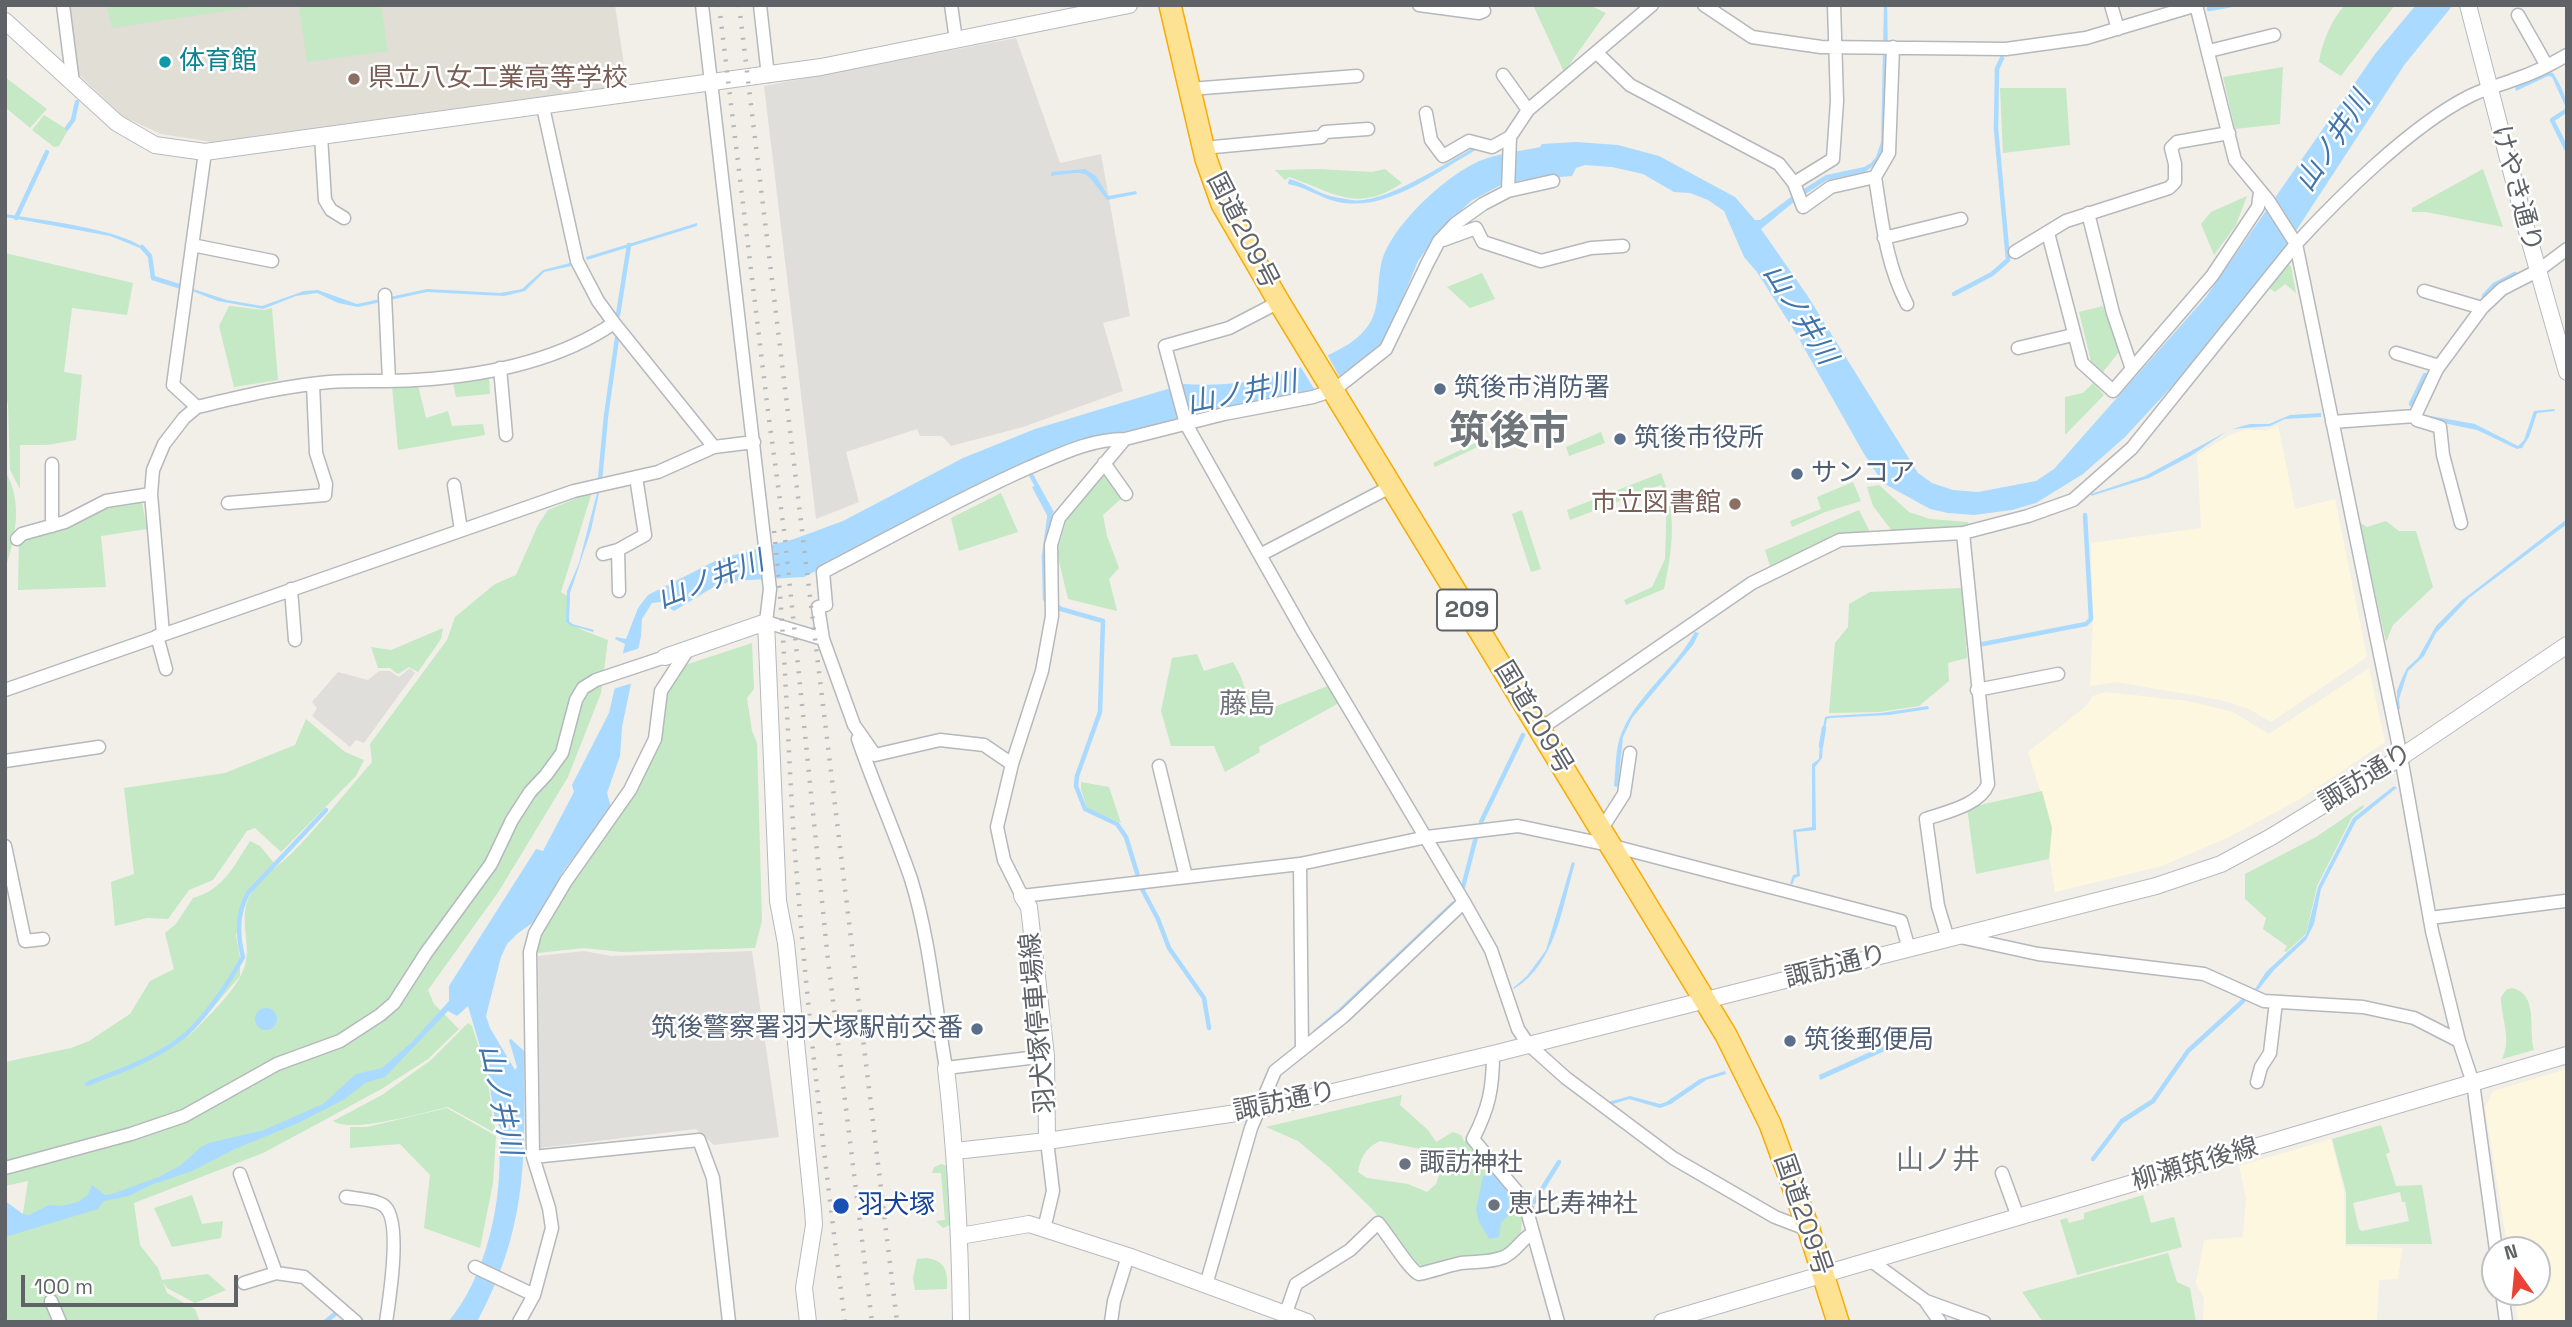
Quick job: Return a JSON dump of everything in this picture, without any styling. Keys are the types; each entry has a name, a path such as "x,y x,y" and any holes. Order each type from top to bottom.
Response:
{"highway":[{"name":"国道209号","path":"1170,5 1203,149 1222,204 1726,1035 1770,1124 1809,1230 1838,1322"}],"street":[{"path":"63,5 73,83"},
{"path":"702,5 770,589 766,622 778,901 786,943 814,1225 804,1288 808,1322"},
{"path":"760,5 768,76"},
{"path":"951,5 956,40"},
{"path":"5,21 117,123 155,145 205,152 768,76 1129,5"},
{"path":"1419,5 1479,13 1484,11"},
{"path":"1508,191 1510,140 1528,110 1652,5"},
{"path":"1704,5 1752,37 1836,48 2006,49 2086,38 2197,5 2235,160 2264,196 2296,244 2401,757 2430,918 2459,1041 2473,1083 2494,1236"},
{"path":"1794,183 1833,159 1837,101 1834,5"},
{"path":"2111,5 2118,29"},
{"name":"けやき通り","path":"2468,6 2567,372"},
{"path":"2518,15 2547,66"},
{"path":"2209,51 2274,35"},
{"path":"1892,47 1889,153 1875,177 1884,238 1894,279 1906,304"},
{"path":"1597,53 1630,85 1779,164 1794,183 1803,207 1831,187 1875,177"},
{"path":"1540,729 1752,583 1840,540 1963,533 2028,516 2073,500 2132,448 2318,220 2403,143 2439,115 2489,87 2513,80 2567,55"},
{"path":"1503,75 1528,110"},
{"path":"1190,89 1357,76"},
{"path":"543,107 577,261 598,301 614,323 713,447"},
{"path":"1426,113 1431,140 1443,156 1469,141 1492,147 1510,140"},
{"path":"1203,149 1321,137 1325,132 1368,129"},
{"path":"2015,252 2066,221 2169,188 2175,182 2175,164 2171,148 2177,142 2229,133"},
{"path":"321,136 325,200 331,211 344,218"},
{"path":"197,407 173,385 205,152"},
{"path":"961,1322 955,1151 946,1068 924,934 911,880 874,788 822,639 818,607 826,605 823,572 994,483 1071,450 1108,439 1125,439 1185,422 1313,397 1334,390 1387,349 1439,241 1455,224 1508,191 1553,181"},
{"path":"2048,233 2082,363 2113,391 2213,276 2264,196"},
{"path":"2088,213 2113,313 2132,369"},
{"path":"1884,238 1961,219"},
{"path":"1439,241 1476,228 1483,242 1541,261 1591,248 1623,246"},
{"path":"192,246 272,261"},
{"path":"2415,416 2439,366 2482,308 2502,289 2539,270 2567,249"},
{"path":"2424,291 2482,308"},
{"path":"385,295 389,381"},
{"path":"1279,302 1229,328 1165,346 1185,422 1304,633 1427,837 1491,950 1518,1029 1528,1044 1566,1078 1674,1158 1774,1217 1809,1230"},
{"path":"166,669 160,635 151,494 153,470 164,444 184,418 197,407 313,384 478,374 540,358 590,340 614,323"},
{"path":"2018,348 2073,335"},
{"path":"2396,353 2439,366"},
{"path":"500,369 506,435"},
{"path":"228,503 325,495 326,484 316,453 313,384"},
{"path":"2332,422 2415,416"},
{"path":"2415,416 2417,420 2440,427 2442,431 2443,455 2461,523"},
{"path":"1125,439 1059,517 1051,545 1052,616 1042,671 1012,764 997,827 1004,860 1022,896 1300,864 1427,837 1517,826 1605,837 1901,921 1909,949"},
{"path":"15,691 160,635 574,491 658,472 713,447 754,442"},
{"path":"1104,463 1126,494"},
{"path":"51,464 52,526"},
{"path":"603,554 618,550 645,535 636,477"},
{"path":"454,485 461,530"},
{"path":"1260,555 1392,486"},
{"path":"17,539 22,534 65,522 106,501 151,494"},
{"path":"1963,533 1987,784 1985,792 1971,802 1927,819 1938,906 1954,938 2038,954 2204,974 2264,1001 2363,1007 2414,1018 2459,1041"},
{"path":"618,550 619,590"},
{"path":"291,589 295,640"},
{"path":"5,1168 131,1134 184,1116 277,1065 340,1041 380,1015 394,1003 426,953 491,864 512,820 530,792 562,753 576,700 583,688 596,680 766,622 822,639"},
{"name":"諏訪通り","path":"1047,1141 1257,1110 1493,1054 2156,886 2221,864 2271,837 2401,757 2567,645"},
{"path":"519,1322 534,1295 552,1228 533,1157 530,953 535,933 566,881 630,790 654,739 661,691 689,648"},
{"path":"1977,690 2058,674"},
{"path":"854,726 876,754 940,740 984,745 1012,764"},
{"path":"5,761 99,747"},
{"path":"1605,837 1624,794 1630,753"},
{"path":"1159,766 1186,877"},
{"path":"5,846 25,941 44,939"},
{"path":"1300,864 1302,1049"},
{"name":"羽犬塚停車場線","path":"955,1151 1047,1141 1046,1056 1029,906 1022,896"},
{"path":"2430,918 2566,897"},
{"path":"1208,1278 1257,1110 1275,1071 1353,1008 1464,902"},
{"path":"2257,1082 2261,1066 2270,1053 2276,1002"},
{"path":"1493,1054 1493,1085 1482,1121 1473,1139 1524,1200 1552,1291 1558,1322"},
{"name":"柳瀬筑後線","path":"1662,1322 2567,1055"},
{"path":"946,1068 1046,1056"},
{"path":"533,1157 699,1140 713,1178 729,1322"},
{"path":"1044,1229 1053,1191 1047,1141"},
{"path":"2002,1173 2018,1217"},
{"path":"240,1174 276,1273"},
{"path":"346,1197 383,1205 390,1213 394,1269 386,1322"},
{"path":"1288,1307 1296,1284 1350,1250 1378,1223 1413,1272 1419,1274 1464,1263 1482,1263 1505,1256 1517,1249 1525,1237 1533,1233"},
{"path":"960,1236 1029,1224 1128,1256 1307,1322"},
{"path":"1111,1322 1114,1301 1128,1256"},
{"path":"1870,1261 1926,1301 1984,1322"},
{"path":"475,1267 534,1295"},
{"path":"244,1283 276,1273 304,1277 346,1319"},
{"path":"51,1301 60,1322"},
{"path":"1926,1301 1940,1322"}],"shaded area":[{"name":"県立八女工業高等学校","path":"69,5 615,5 627,85 212,142 161,134 124,117 76,72"},
{"path":"1016,38 1060,163 1101,154 1130,316 1103,323 1123,391 1023,427 951,446 942,436 920,436 917,429 846,452 859,502 816,519 764,86"},
{"path":"2278,425 2295,509 2335,499 2367,657 2271,722 2249,709 2221,700 2116,682 2090,686 2093,621 2091,543 2201,528 2197,455 2230,435 2247,429 2266,431"},
{"path":"410,668 415,673 364,743 356,740 350,747 312,716 317,708 312,702 338,672 368,680 379,671 390,671 399,677"},
{"path":"2369,668 2385,742 2300,799 2229,837 2162,866 2055,892 2049,855 2052,828 2028,752 2085,707 2093,696 2105,692 2187,701 2233,712 2269,734"},
{"path":"584,951 611,956 752,951 779,1137 714,1145 696,1129 540,1148 538,956"},
{"path":"2567,1069 2567,1322 2518,1322 2516,1306 2551,1306 2551,1236 2506,1236 2485,1108 2493,1091"},
{"path":"2331,1139 2344,1192 2345,1246 2402,1248 2398,1279 2379,1280 2377,1322 2203,1322 2204,1298 2196,1283 2204,1240 2243,1237 2246,1198 2239,1166"}],"green space":[{"path":"106,5 266,5 112,28"},
{"path":"381,5 388,51 307,62 299,7"},
{"path":"1533,5 1589,5 1606,13 1564,72"},
{"path":"2345,5 2395,5 2341,76 2319,62 2328,32"},
{"path":"2283,67 2280,124 2235,129 2223,77"},
{"path":"5,77 47,109 30,128 5,107"},
{"path":"2000,88 2066,88 2070,145 2003,153"},
{"path":"44,115 68,130 59,146 54,147 32,130"},
{"path":"1385,169 1402,183 1386,192 1358,199 1332,194 1289,177 1285,180 1275,170 1372,172"},
{"path":"2483,169 2503,227 2426,212 2412,212 2412,208"},
{"path":"2247,196 2236,225 2214,255 2201,224 2211,212"},
{"path":"5,253 133,283 127,315 72,308 64,372 82,375 76,440 47,445 20,445 20,489 10,470 5,388"},
{"path":"2286,264 2291,266 2296,293 2285,284 2275,292 2269,288"},
{"path":"1482,273 1495,299 1470,308 1447,287"},
{"path":"229,306 264,310 272,308 278,380 234,387 219,326"},
{"path":"2103,306 2119,352 2103,372 2091,361 2079,312"},
{"path":"489,376 490,394 456,397 453,383"},
{"path":"2093,383 2104,395 2065,435 2065,397 2083,393"},
{"path":"418,385 426,418 448,411 452,426 483,424 485,435 398,450 392,386"},
{"path":"1601,432 1605,443 1569,456 1566,447"},
{"path":"1484,439 1486,443 1435,467 1433,463"},
{"path":"5,471 14,494 16,519 5,569"},
{"path":"1104,472 1122,498 1103,515 1107,536 1119,568 1109,579 1117,611 1068,599 1057,553 1067,518"},
{"path":"1661,473 1669,502 1672,530 1664,589 1626,605 1624,600 1652,587 1665,559 1667,495 1661,485 1570,520 1567,510"},
{"path":"1853,482 1861,501 1825,512 1792,527 1790,521 1821,509 1817,497"},
{"path":"1879,485 1909,512 1930,519 1968,522 1969,526 1892,531 1873,506 1867,487"},
{"path":"592,492 561,592 570,598 568,621 582,630 608,640 601,693 568,777 499,891 428,990 434,1004 459,1029 428,1059 383,1088 263,1153 134,1203 140,1245 158,1268 162,1280 208,1274 226,1290 195,1303 167,1288 163,1282 167,1293 195,1309 200,1322 10,1322 5,1317 5,1233 21,1226 28,1181 5,1186 5,1062 71,1048 89,1041 130,1014 150,981 174,969 165,933 176,924 193,898 212,889 227,876 250,841 260,846 274,863 246,893 236,936 240,976 184,1041 221,1003 237,982 243,971 247,953 245,913 249,897 262,879 290,855 322,821 372,762 370,744 447,640 455,617 495,584 516,575 538,525 548,510"},
{"path":"1001,493 1018,532 959,551 951,518"},
{"path":"142,503 147,529 101,536 106,587 18,590 19,540 69,528 99,510"},
{"path":"1522,510 1541,569 1531,572 1512,514"},
{"path":"1859,510 1870,532 1836,534 1770,566 1765,550"},
{"path":"2386,521 2399,531 2416,531 2433,587 2393,625 2386,642 2359,522 2367,527"},
{"path":"1962,588 1967,658 1948,663 1949,681 1919,706 1879,712 1829,713 1835,643 1848,627 1849,604 1870,592"},
{"path":"443,628 441,639 418,672 409,667 398,674 390,668 378,668 371,647 391,650"},
{"path":"752,643 754,689 747,698 752,731 757,743 762,921 755,948 621,952 584,948 538,953 537,942 571,883 637,787 666,693 685,665"},
{"path":"1197,654 1204,671 1233,662 1254,715 1330,685 1339,703 1259,747 1260,752 1225,772 1214,746 1171,746 1161,711 1172,658"},
{"path":"306,719 345,752 364,760 356,776 281,852 255,828 247,831 213,880 189,890 168,919 147,918 115,926 111,882 134,874 124,788 225,773 295,745"},
{"path":"1081,782 1109,787 1121,823 1087,808"},
{"path":"2042,791 2052,828 2049,859 1976,874 1967,808"},
{"path":"2363,805 2352,817 2317,886 2306,934 2284,951 2287,946 2263,929 2266,918 2245,899 2245,874 2316,837"},
{"path":"2512,988 2526,997 2529,1005 2534,1050 2502,1059 2506,1036 2501,997 2506,990"},
{"path":"468,1023 472,1026 487,1073 497,1134 448,1107 371,1124 342,1124 333,1121 382,1095 431,1060"},
{"path":"1402,1095 1400,1105 1428,1130 1436,1142 1453,1132 1461,1135 1464,1141 1471,1140 1523,1203 1521,1235 1505,1254 1428,1268 1418,1265 1371,1208 1329,1167 1298,1141 1266,1127","holes":["1380,1141 1435,1152 1446,1157 1436,1184 1427,1192 1408,1184 1367,1178 1358,1172 1365,1153"]},
{"path":"447,1108 496,1136 493,1183 480,1248 424,1228 430,1175 400,1144 350,1148 350,1127 367,1127"},
{"path":"2381,1125 2390,1152 2386,1154 2396,1186 2422,1185 2432,1244 2346,1244 2346,1192 2332,1139","holes":["2400,1192 2402,1202 2405,1202 2409,1221 2362,1231 2359,1229 2353,1203"]},
{"path":"942,1164 946,1166 947,1172 950,1225 943,1228 936,1221 945,1220 941,1173 932,1173 934,1167"},
{"path":"192,1195 202,1224 223,1221 221,1238 172,1247 154,1208"},
{"path":"2143,1195 2151,1223 2174,1217 2182,1247 2077,1275 2060,1220 2067,1218 2069,1223 2084,1219 2084,1213"},
{"path":"2168,1253 2177,1282 2190,1288 2196,1322 2043,1322 2022,1292"},
{"path":"917,1259 933,1259 944,1268 947,1289 915,1290 913,1278"}],"water":[{"name":"山ノ井川","path":"1884,5 1887,5 1888,53 1883,152 1877,163 1865,172 1827,180 1795,201 1761,229 1807,295 1918,473 1932,483 1953,490 1978,492 2036,481 2054,469 2206,297 2375,54 2416,5 2453,5 2405,64 2253,292 2125,437 2083,474 2036,503 2012,510 1974,515 1948,513 1930,509 1883,483 1795,332 1757,272 1744,257 1724,211 1708,200 1690,193 1674,192 1643,174 1612,167 1585,165 1576,168 1572,176 1522,180 1499,186 1471,201 1438,233 1418,261 1386,339 1363,362 1316,391 1122,432 1062,448 997,477 804,577 731,581 712,588 674,611 661,602 652,603 642,619 641,636 622,727 620,756 607,793 611,807 564,870 535,921 507,944 501,957 486,1016 490,1028 515,1070 517,1067 509,1040 524,1051 524,1124 520,1190 515,1221 494,1287 477,1322 448,1322 473,1283 482,1261 495,1213 500,1165 499,1143 502,1142 500,1127 495,1121 488,1074 468,1006 457,1016 448,1011 385,1077 365,1083 345,1099 298,1123 235,1149 192,1171 151,1185 129,1196 104,1201 98,1209 5,1237 5,1201 23,1214 29,1215 49,1205 62,1206 78,1202 88,1195 92,1185 105,1195 159,1177 181,1165 209,1143 264,1130 323,1104 356,1074 382,1068 411,1043 449,1001 449,986 536,849 543,851 574,792 572,785 609,713 625,644 615,639 626,639 638,608 648,595 719,559 794,539 843,521 963,458 1035,429 1184,384 1238,383 1273,376 1307,365 1338,350 1355,339 1370,323 1377,302 1381,265 1386,250 1407,219 1437,189 1482,160 1540,147 1542,144 1576,142 1618,145 1659,156 1735,197 1755,220 1760,220 1826,175 1864,167 1876,157 1881,142"},
{"path":"2549,72 2553,73 2561,86 2567,110 2552,77 2548,76 2516,91 2515,87"},
{"path":"1475,147 1476,150 1427,179 1393,196 1375,201 1357,204 1338,202 1288,184 1289,179 1327,195 1365,200 1397,190"},
{"path":"1085,169 1096,176 1108,196 1136,191 1137,194 1107,200 1085,174 1051,176 1051,172"},
{"path":"5,214 101,231 136,243 145,250 110,236 5,217"},
{"path":"697,223 697,226 587,260 586,257"},
{"path":"570,263 571,266 544,272 525,291 504,296 427,292 358,307 338,303 317,293 296,296 263,309 218,301 192,291 193,289 227,300 262,306 304,291 318,290 357,304 427,289 500,293 522,289 543,270"},
{"path":"2534,411 2555,411 2537,413 2529,437 2522,448 2517,449 2477,430 2424,419 2425,415 2475,424 2518,446 2524,440"},
{"path":"2321,413 2321,417 2285,419 2270,426 2232,429 2250,424 2269,424 2290,415"},
{"path":"2226,432 2189,457 2149,478 2091,496 2145,476"},
{"path":"1039,485 1054,512 1048,517 1032,487"},
{"path":"597,493 591,530 570,593 569,621 594,630 593,632 566,622 567,591 579,563"},
{"path":"2567,519 2567,524 2469,598 2436,633 2424,656 2408,671 2399,699 2400,709 2397,709 2397,691 2402,678 2407,668 2418,658 2436,626 2461,601"},
{"path":"1695,632 1699,633 1693,645 1632,718 1623,737 1618,785 1614,786 1618,745 1629,718"},
{"path":"1928,706 1929,709 1889,715 1830,718 1827,719 1824,734 1822,733 1825,717"},
{"path":"1820,741 1823,742 1822,758 1815,767 1816,830 1796,832 1800,876 1795,878 1792,885 1793,875 1797,874 1793,830 1812,827 1812,764 1819,759"},
{"path":"2394,786 2397,788 2356,821 2321,889 2314,924 2306,940 2274,970 2258,990 2255,989 2266,972 2306,935 2318,887 2353,818"},
{"path":"1572,862 1575,863 1566,898 1548,949 1528,978 1514,989 1546,950"},
{"path":"266,1008 274,1011 277,1019 274,1027 266,1030 258,1027 255,1019 258,1011"},
{"path":"1921,1029 1925,1033 1820,1080 1819,1075"},
{"path":"1725,1071 1726,1074 1706,1080 1671,1104 1660,1108 1629,1099 1610,1105 1608,1102 1630,1096 1660,1104 1700,1079"},
{"path":"1493,1174 1508,1192 1512,1212 1501,1222 1499,1237 1489,1239 1479,1222 1476,1210 1483,1176"}],"pier":[{"path":"1326,352 1340,378 1316,392 1300,366"},
{"path":"643,647 636,682 610,690 618,655"}],"waterway":[{"path":"2209,9 2231,5"},
{"path":"1954,294 1992,274 2008,260 1996,129 1997,69 2002,58"},
{"path":"67,128 73,120 77,102"},
{"path":"2567,110 2552,120 2567,150"},
{"path":"16,218 47,152"},
{"path":"618,315 629,245"},
{"path":"142,247 150,256 153,278 185,288"},
{"path":"2484,296 2494,285 2515,274"},
{"path":"600,480 617,338"},
{"path":"2411,404 2425,375"},
{"path":"1029,471 1038,488"},
{"path":"1050,512 1044,556 1045,599 1061,609 1103,621 1100,712 1077,776 1076,786 1085,809 1117,824 1126,837 1142,889 1169,948 1204,998 1209,1028"},
{"path":"1983,644 2086,624 2091,619 2085,515"},
{"path":"1821,746 1824,728"},
{"path":"1481,822 1523,735"},
{"path":"87,1084 159,1053 189,1032 207,1012 243,957 239,924 248,893 326,810"},
{"path":"1463,887 1476,837"},
{"path":"1315,1032 1453,904"},
{"path":"2093,1159 2122,1121 2153,1101 2188,1051 2243,1001"},
{"path":"1534,1202 1559,1162"},
{"path":"325,1322 335,1314"}],"railway":[{"path":"719,5 785,538 828,960 872,1322"},
{"path":"739,5 897,1322"},
{"path":"774,531 800,912 817,1088 845,1322"}],"place":[{"name":"体育館","path":"165,62"},
{"name":"県立八女工業高等学校","path":"354,79"},
{"name":"筑後市消防署","path":"1440,389"},
{"name":"筑後市役所","path":"1620,439"},
{"name":"サンコア","path":"1797,474"},
{"name":"市立図書館","path":"1735,504"},
{"name":"筑後警察署羽犬塚駅前交番","path":"977,1029"},
{"name":"筑後郵便局","path":"1790,1041"},
{"name":"諏訪神社","path":"1405,1164"},
{"name":"恵比寿神社","path":"1494,1205"},
{"name":"羽犬塚","path":"841,1206"}],"district":[{"name":"筑後市","path":"1509,433"},
{"name":"藤島","path":"1247,705"},
{"name":"山ノ井","path":"1938,1161"}]}
